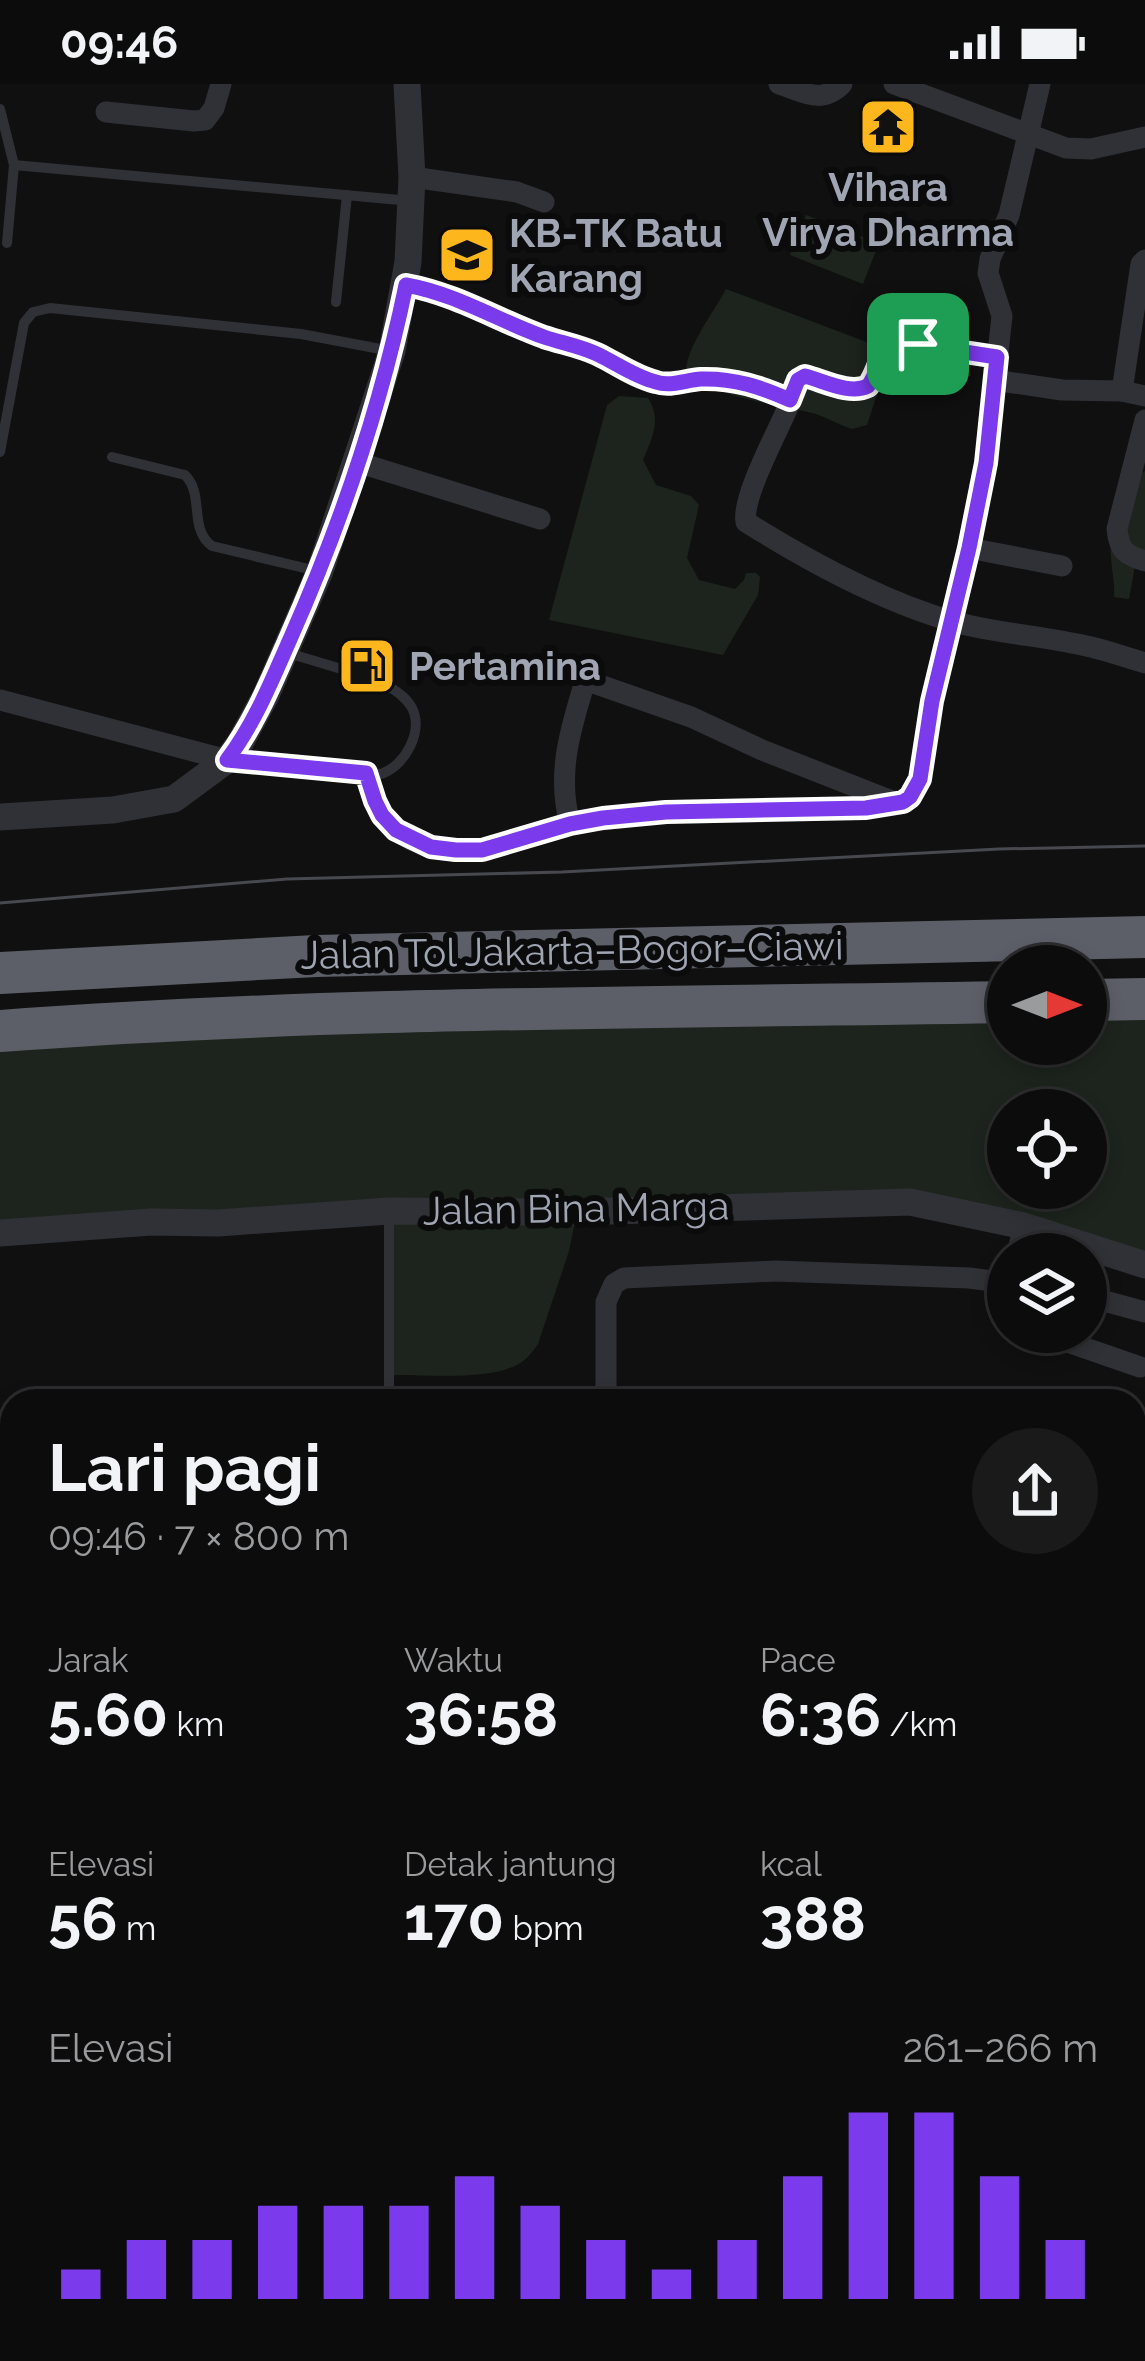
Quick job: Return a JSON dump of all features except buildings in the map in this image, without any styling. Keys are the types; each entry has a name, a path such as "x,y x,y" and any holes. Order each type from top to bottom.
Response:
{"highway":[{"name":"Jalan Tol Jakarta–Bogor–Ciawi","path":"0,973 316,956 1145,937"},
{"path":"1107,1000 1145,999"},
{"name":"Jalan Tol Jakarta–Bogor–Ciawi","path":"0,1031 293,1016 987,1002"}],"street":[{"path":"106,112 205,120 221,84"},
{"path":"0,817 113,810 174,799 227,760 240,742 320,572 392,351 406,285 412,189 407,84"},
{"path":"779,84 823,97 842,84"},
{"path":"894,84 1066,148 1090,149 1145,137"},
{"path":"366,773 382,815 396,830 431,847 482,850 570,824 666,812 866,808 910,797 920,779 932,701 986,463 1003,316 988,273 1009,214 1040,84"},
{"path":"412,189 518,192 544,202"},
{"path":"1122,391 1145,260"},
{"path":"406,285 486,310 653,382 726,379 790,400"},
{"path":"1145,396 1062,390 899,342 889,346 868,386 859,390 805,376 798,380 744,512 746,522 884,597 952,621 1089,646 1145,663"},
{"path":"1145,420 1117,529 1118,544 1125,554 1145,561"},
{"path":"357,463 539,519"},
{"path":"969,548 1062,566"},
{"path":"570,824 563,773 568,738 586,682 691,717 898,803"},
{"path":"0,700 227,760"},
{"name":"Jalan Bina Marga","path":"0,1233 389,1211 577,1212 910,1202 1001,1233"},
{"name":"Jalan Bina Marga","path":"1107,1257 1145,1265"},
{"path":"606,1389 606,1302 614,1283 624,1278 776,1270 987,1280"},
{"path":"1107,1302 1145,1312"},
{"path":"1102,1353 1141,1366"}],"lane":[{"path":"0,109 14,165 7,243"},
{"path":"14,165 347,195 412,189"},
{"path":"336,302 347,195"},
{"path":"0,452 24,323 33,312 50,308 301,334 392,351"},
{"path":"112,457 192,481 204,542 320,572"},
{"path":"284,652 348,671"},
{"path":"227,760 381,774 392,770 416,733 415,713 406,699 381,681"},
{"path":"389,1211 389,1389"}],"shaded area":[{"path":"806,215 879,243 863,284 790,255"},
{"path":"726,289 890,354 867,425 852,429 816,414 732,395 686,371 696,340"},
{"path":"619,396 648,398 652,406 654,429 643,460 656,485 691,496 699,505 687,558 699,580 735,589 746,573 760,577 758,595 723,655 549,620 607,405"},
{"path":"1145,471 1145,566 1135,566 1129,599 1114,597 1111,548 1115,523 1130,486"},
{"path":"1145,999 1145,1266 1107,1256 1107,1233 1024,1233 910,1202 577,1212 538,1344 524,1361 472,1375 389,1375 389,1211 0,1233 0,1031 987,1003 987,1065 1107,1065 1107,1000"}],"tram line":[{"path":"0,903 287,879 1145,846"}],"place":[{"name":"Vihara Virya Dharma","path":"888,127"},
{"name":"KB-TK Batu Karang","path":"467,255"},
{"name":"Pertamina","path":"367,666"}],"route":[{"path":"406,285 486,310 653,382 726,379 790,400 798,380 805,376 859,390 873,380 889,346 918,344 997,357 986,463 969,548 932,701 920,779 903,802 866,808 666,812 603,818 482,850 456,850 431,847 396,830 382,815 366,773 227,760 266,694 320,572 392,351 406,285"}]}
